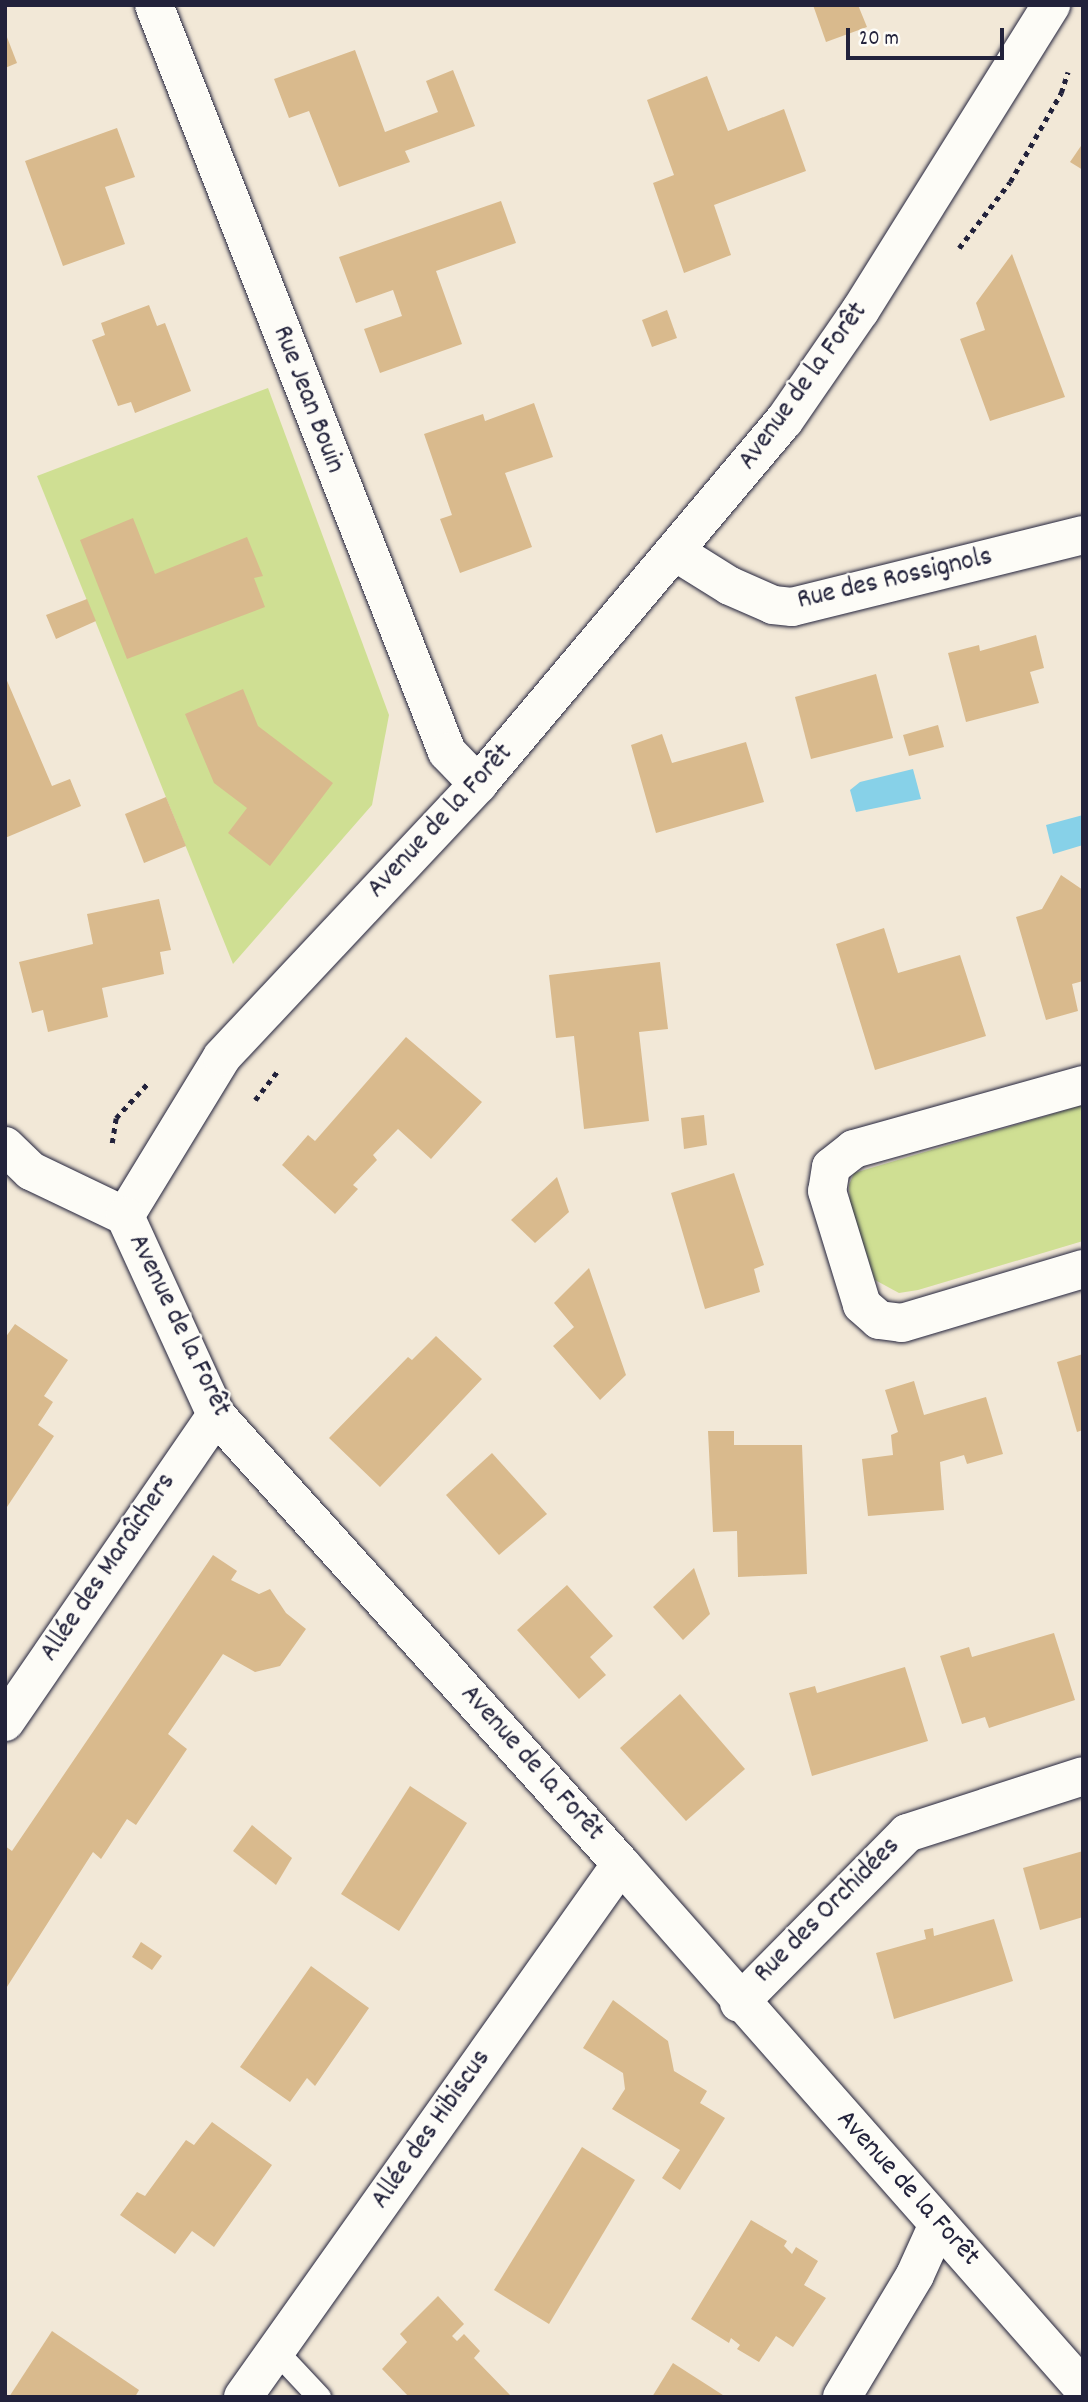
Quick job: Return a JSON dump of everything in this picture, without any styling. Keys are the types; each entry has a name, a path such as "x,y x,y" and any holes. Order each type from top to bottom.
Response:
{"street":[{"name":"Rue Jean Bouin","path":"154,5 447,752 478,784"},
{"name":"Avenue de la Forêt","path":"1051,5 815,377 677,553 478,784 222,1057 125,1216 216,1415 621,1864 739,2003 1083,2388"},
{"name":"Rue des Rossignols","path":"677,553 730,586 773,605 792,607 1083,535"},
{"path":"1083,1085 854,1149 831,1167 827,1191 862,1304 879,1320 902,1324 1083,1269"},
{"path":"5,1146 31,1171 125,1216"},
{"name":"Allée des Maraîchers","path":"5,1722 216,1415"},
{"name":"Rue des Orchidées","path":"739,2003 907,1832 1083,1776"},
{"name":"Allée des Hibiscus","path":"243,2397 621,1864"},
{"path":"842,2397 915,2275 938,2224"}],"lane":[{"path":"276,2351 319,2397"}],"path":[{"path":"125,1216 110,1133 116,1118 155,1074"}],"green space":[{"path":"268,388 389,715 372,805 233,964 37,476"},
{"path":"1083,1105 1083,1241 918,1290 899,1293 875,1280 850,1202 849,1185 854,1173"}],"water":[{"path":"913,769 921,799 856,812 850,790 860,782"},
{"path":"1083,815 1083,845 1053,854 1046,825"}],"building":[{"path":"813,5 858,5 867,27 826,42"},
{"path":"5,32 17,63 5,68"},
{"path":"355,50 385,132 438,112 426,81 453,70 475,126 405,151 410,162 339,187 309,111 289,118 274,79"},
{"path":"707,76 728,131 784,109 806,171 714,205 731,255 684,273 653,183 674,175 647,100"},
{"path":"117,128 135,177 105,187 125,244 63,266 25,161"},
{"path":"1083,143 1083,170 1070,162"},
{"path":"501,201 516,243 436,271 462,344 380,373 364,329 402,316 393,290 356,303 339,257"},
{"path":"1012,254 1065,397 990,421 960,339 985,330 976,303"},
{"path":"149,305 157,326 165,323 191,391 135,413 131,402 118,406 92,340 105,335 101,323"},
{"path":"667,310 677,338 652,347 642,320"},
{"path":"534,403 553,457 505,473 532,547 460,573 440,519 452,515 424,434 483,414 485,421"},
{"path":"133,518 155,574 247,537 263,576 254,578 265,607 127,659 80,540"},
{"path":"87,599 96,621 56,639 46,615"},
{"path":"1036,635 1044,668 1030,672 1039,703 966,722 948,653 979,645 980,651"},
{"path":"876,674 893,738 811,759 795,697"},
{"path":"5,676 52,786 70,779 81,806 5,838"},
{"path":"243,689 258,726 333,783 270,866 228,833 247,808 214,783 185,714"},
{"path":"938,725 944,747 909,756 903,735"},
{"path":"662,734 672,763 746,742 764,802 656,833 631,745"},
{"path":"166,797 186,846 144,863 125,814"},
{"path":"1061,875 1083,890 1083,981 1072,984 1078,1011 1046,1020 1016,917 1042,909"},
{"path":"159,899 171,950 160,952 164,974 102,988 108,1017 48,1032 43,1010 32,1013 19,962 93,944 87,914"},
{"path":"884,928 898,973 960,955 986,1036 875,1070 836,944"},
{"path":"660,962 668,1029 639,1032 649,1121 584,1129 574,1036 556,1038 549,975"},
{"path":"406,1037 482,1102 431,1159 398,1129 373,1155 377,1160 353,1185 358,1189 335,1214 282,1165 308,1135 315,1141"},
{"path":"704,1115 707,1145 684,1149 681,1118"},
{"path":"734,1173 764,1265 754,1269 760,1292 705,1309 671,1193"},
{"path":"557,1177 569,1212 535,1243 511,1220"},
{"path":"589,1268 626,1375 600,1400 553,1346 574,1327 554,1303"},
{"path":"15,1324 68,1360 44,1396 53,1402 38,1425 54,1436 5,1510 5,1338"},
{"path":"436,1336 482,1379 380,1487 329,1438 408,1357 412,1360"},
{"path":"1083,1354 1083,1430 1077,1432 1057,1362"},
{"path":"914,1381 924,1415 986,1397 1003,1454 967,1464 964,1455 940,1462 944,1510 868,1516 862,1459 893,1455 891,1435 898,1432 885,1390"},
{"path":"708,1431 734,1431 734,1445 802,1445 807,1574 738,1577 737,1531 713,1532"},
{"path":"492,1453 547,1514 499,1555 446,1495"},
{"path":"213,1555 237,1571 231,1580 259,1594 270,1589 286,1613 306,1629 280,1666 255,1672 223,1654 168,1734 187,1749 136,1825 127,1819 101,1859 93,1852 5,1990 5,1846 12,1851"},
{"path":"694,1568 710,1614 683,1640 653,1607"},
{"path":"567,1585 613,1636 590,1657 606,1675 579,1699 517,1630"},
{"path":"1054,1633 1075,1700 989,1728 985,1717 962,1724 940,1656 969,1647 972,1657"},
{"path":"905,1667 928,1741 812,1776 789,1693 815,1686 817,1693"},
{"path":"680,1694 745,1769 686,1821 620,1748"},
{"path":"410,1786 467,1823 399,1931 341,1894"},
{"path":"252,1825 292,1858 276,1885 233,1851"},
{"path":"1083,1851 1083,1917 1040,1930 1023,1868"},
{"path":"994,1919 1013,1981 894,2019 876,1953 926,1939 924,1930 933,1928 934,1936"},
{"path":"141,1942 162,1956 152,1970 132,1957"},
{"path":"311,1966 369,2008 315,2086 307,2078 290,2102 240,2067"},
{"path":"613,2000 668,2041 674,2071 707,2091 700,2103 725,2118 680,2190 662,2178 680,2150 612,2109 625,2089 623,2073 583,2048"},
{"path":"212,2122 272,2165 214,2247 192,2231 175,2254 120,2215 137,2192 145,2196 186,2140 194,2145"},
{"path":"582,2147 635,2180 549,2324 494,2290"},
{"path":"751,2220 787,2241 784,2246 792,2254 796,2247 818,2261 804,2285 826,2298 793,2347 776,2336 759,2362 737,2349 740,2345 731,2338 729,2343 691,2319"},
{"path":"438,2296 464,2324 452,2336 457,2341 464,2334 480,2351 474,2358 512,2397 409,2397 382,2369 407,2342 400,2334"},
{"path":"52,2331 139,2390 135,2397 9,2397"},
{"path":"673,2363 726,2397 652,2397"}]}
